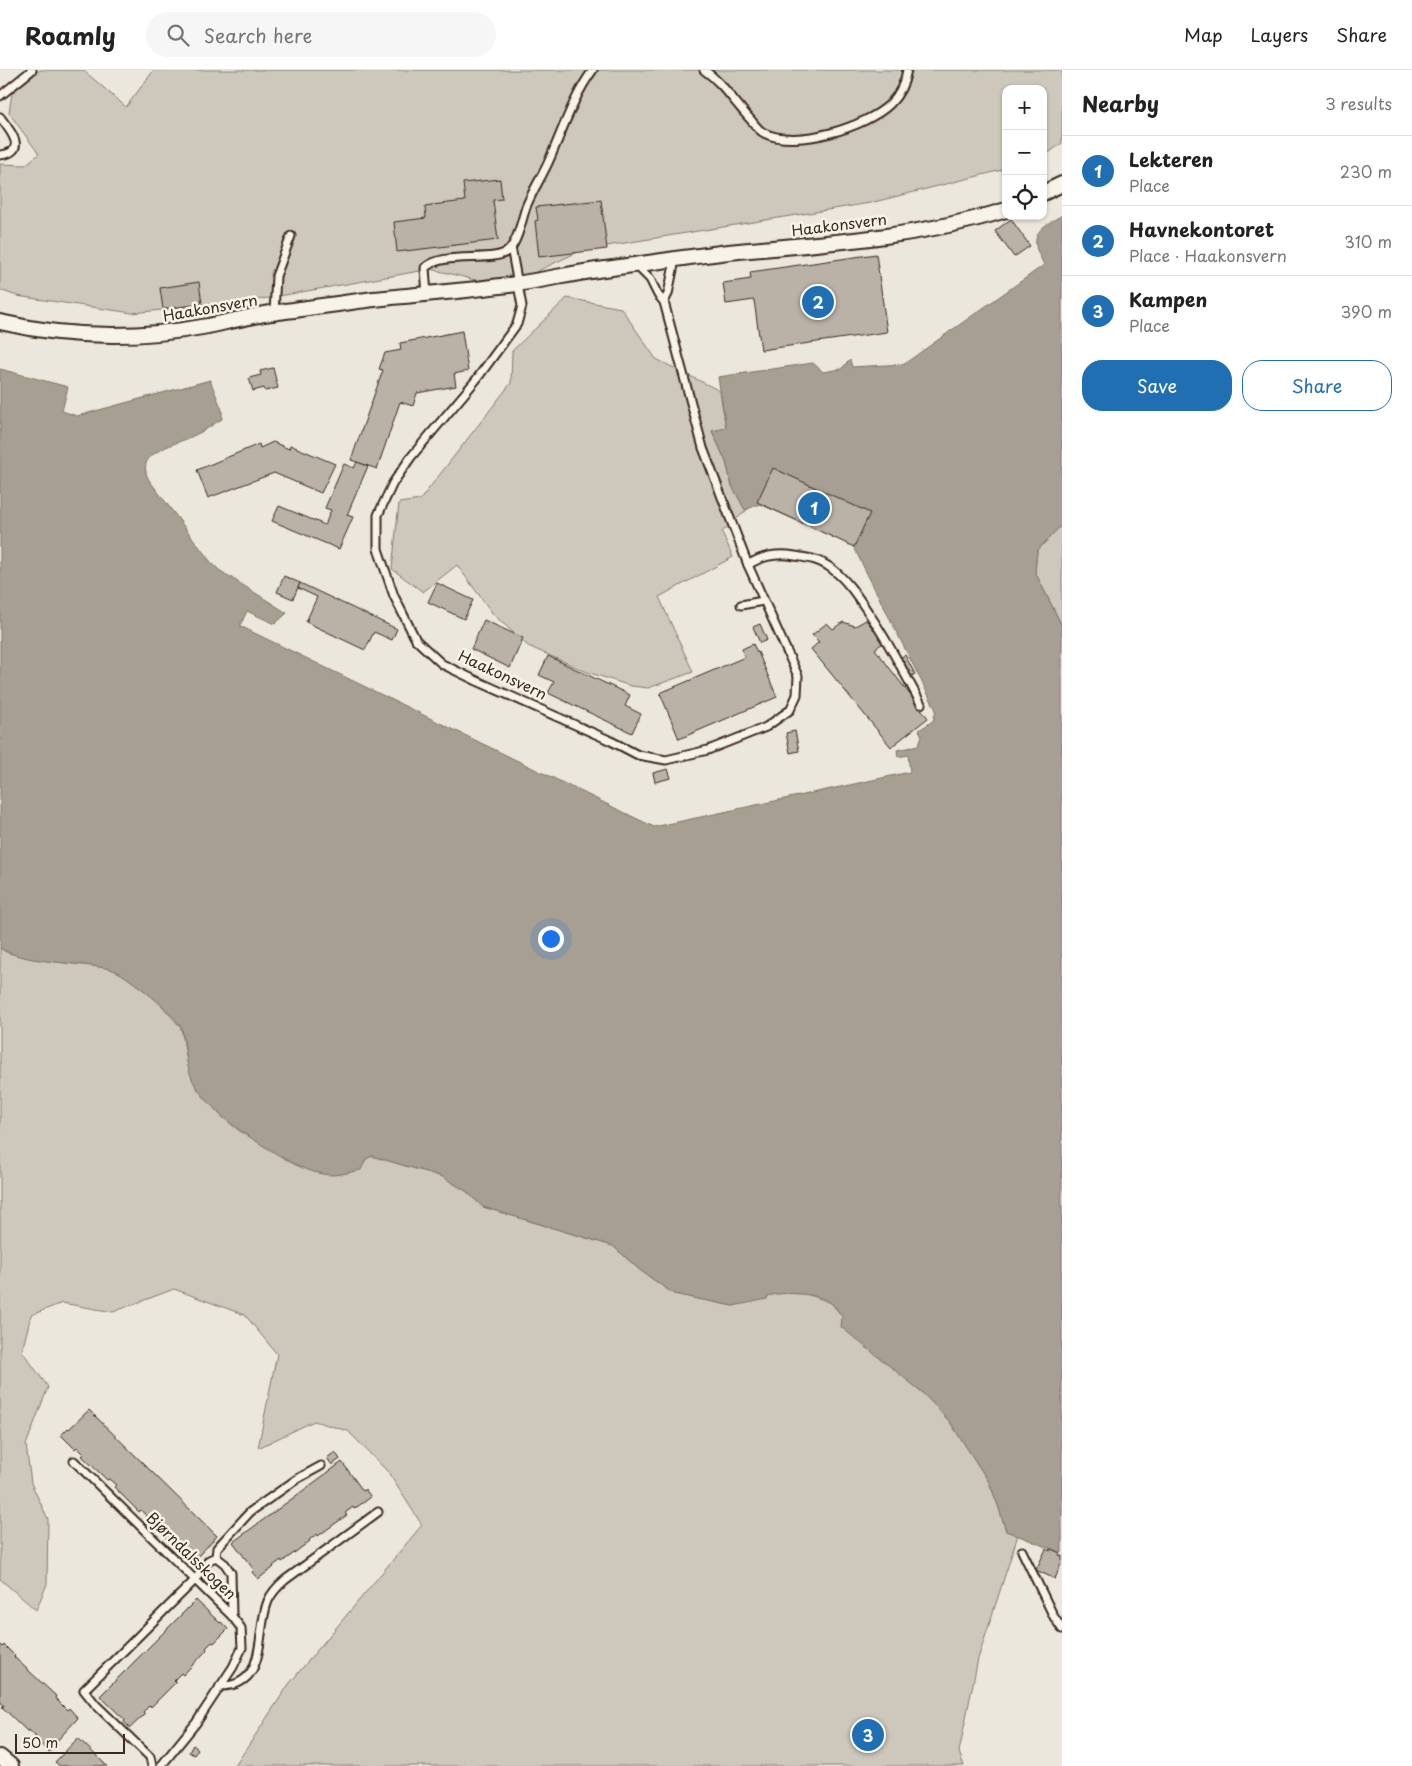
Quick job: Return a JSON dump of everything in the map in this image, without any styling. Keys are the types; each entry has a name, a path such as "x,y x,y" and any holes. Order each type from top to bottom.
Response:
{"street":[{"path":"1047,191 1062,184"},
{"name":"Haakonsvern","path":"0,322 33,330 57,333 128,336 208,326 240,318 373,299 427,295 518,284 583,272 914,231 956,224 1002,211"}],"lane":[{"path":"0,96 32,70"},
{"path":"427,295 425,268 427,266 442,260 505,253 511,247 526,206 548,164 569,114 593,70"},
{"path":"704,70 723,86 762,132 779,138 824,135 838,131 878,113 898,95 907,70"},
{"path":"0,117 12,132 16,145 8,154 0,155"},
{"path":"274,313 276,276 291,236"},
{"name":"Haakonsvern","path":"511,247 522,306 517,324 476,380 411,457 393,483 378,515 378,549 394,596 416,640 442,664 638,755 666,760 708,750 766,727 790,710 797,694 798,676 763,601 702,448 664,302 650,278 636,265"},
{"path":"664,302 668,294 675,260"},
{"path":"748,565 772,555 790,555 818,561 844,578 887,641 921,704"},
{"path":"741,605 763,601"},
{"name":"Bjørndalsskogen","path":"74,1461 232,1616 241,1628 242,1648 232,1667 196,1723 161,1766"},
{"path":"216,1557 217,1548 250,1512 297,1479 321,1466"},
{"path":"220,1686 240,1683 254,1667 258,1656 268,1603 274,1590 378,1512"},
{"path":"1022,1551 1054,1617 1062,1629"},
{"path":"152,1766 150,1757 96,1705 84,1690 195,1580 209,1560 216,1557"},
{"path":"216,1557 231,1572 232,1616"}],"shaded area":[{"path":"40,70 83,70 126,107 154,70 1062,70 1062,143 1047,154 1047,85 1002,85 1002,170 870,203 582,250 504,287 431,269 251,301 132,313 17,296 0,290 0,164 25,165 39,154 9,113 12,93"},
{"path":"1062,215 1062,524 1037,551 1035,572 1062,626 1062,1553 1006,1531 989,1482 950,1422 923,1393 841,1327 842,1316 832,1304 825,1300 810,1295 775,1294 768,1296 767,1299 733,1306 674,1294 641,1271 613,1246 483,1207 466,1191 443,1177 372,1156 366,1159 361,1170 342,1174 328,1175 303,1168 251,1138 231,1124 213,1107 197,1088 190,1074 182,1030 179,1024 136,984 121,974 108,969 18,956 0,948 0,369 68,387 62,411 77,416 210,380 222,410 222,419 199,433 156,452 147,461 146,471 149,480 210,561 219,570 287,613 275,624 247,611 240,626 654,827 910,772 908,755 898,757 897,750 918,746 922,736 919,730 933,721 936,710 853,546 760,504 745,510 732,486 726,462 712,431 726,428 718,377 813,363 823,372 841,369 850,360 852,367 904,364 1044,265 1037,250 1036,237 1042,228"},
{"path":"567,298 621,308 656,359 720,391 726,429 712,431 726,462 732,486 745,509 750,507 722,532 733,557 659,597 693,672 648,688 631,686 587,672 528,646 493,614 457,565 423,592 392,569 399,503 420,500 511,383 512,351"},
{"path":"1062,524 1062,626 1035,572 1037,551"},
{"path":"0,948 8,953 48,961 109,968 121,973 158,1001 181,1028 187,1062 196,1087 220,1115 242,1133 363,1163 372,1156 443,1177 466,1191 483,1207 613,1246 641,1271 674,1294 733,1306 777,1293 807,1294 831,1303 950,1422 989,1482 1006,1531 1018,1535 978,1659 959,1752 964,1766 235,1766 289,1684 422,1525 388,1472 348,1431 314,1421 258,1448 277,1354 245,1315 174,1289 113,1312 62,1303 31,1315 22,1351 48,1387 26,1445 31,1483 48,1519 47,1584 36,1610 0,1579"}],"building":[{"path":"500,179 502,199 493,200 498,240 397,252 394,222 426,218 425,207 465,201 463,183"},
{"path":"601,200 607,249 539,257 535,221 538,220 536,207"},
{"path":"1012,220 1030,246 1014,257 995,231"},
{"path":"876,254 887,332 761,350 754,300 726,304 723,283 751,279 750,272"},
{"path":"199,282 202,304 163,309 160,288"},
{"path":"462,331 468,371 454,374 456,386 417,393 413,406 400,402 377,469 351,460 383,370 379,369 385,353 401,350 400,343"},
{"path":"273,368 278,388 265,391 264,388 253,391 249,378 261,375 260,371"},
{"path":"273,442 289,449 290,445 335,464 321,493 274,473 208,498 197,470 259,444 260,448"},
{"path":"357,462 368,466 347,515 353,517 339,549 272,521 279,506 325,525 331,510 325,508 344,464 354,468"},
{"path":"773,468 870,513 854,547 757,502"},
{"path":"284,576 300,583 293,599 277,592"},
{"path":"300,583 397,629 392,640 374,632 365,650 306,622 317,597 298,588"},
{"path":"437,583 473,600 464,619 428,602"},
{"path":"484,620 523,638 510,668 471,649"},
{"path":"866,620 884,642 875,649 928,718 891,747 811,649 819,642 812,635 827,623 833,629 843,622 855,626"},
{"path":"760,624 767,640 760,643 753,627"},
{"path":"753,644 777,697 679,739 660,693 745,657 742,649"},
{"path":"905,655 915,674 906,679 896,660"},
{"path":"548,656 630,695 625,706 641,714 632,733 548,693 554,682 539,675"},
{"path":"795,731 799,751 790,753 786,733"},
{"path":"668,769 671,778 655,782 653,773"},
{"path":"89,1410 217,1536 192,1564 178,1550 179,1548 173,1541 171,1543 146,1518 141,1510 139,1512 114,1487 116,1485 109,1479 107,1480 82,1456 84,1454 77,1447 75,1449 61,1435"},
{"path":"335,1452 340,1459 332,1465 327,1458"},
{"path":"342,1462 363,1491 365,1489 371,1497 354,1509 353,1507 345,1513 347,1515 318,1536 317,1534 258,1579 252,1572 254,1570 233,1542"},
{"path":"1046,1549 1050,1551 1051,1549 1062,1556 1055,1579 1036,1570"},
{"path":"196,1600 228,1629 206,1648 207,1650 183,1675 181,1673 174,1680 176,1682 151,1707 150,1705 143,1712 145,1714 130,1728 124,1722 125,1720 100,1696"},
{"path":"0,1644 3,1647 4,1645 14,1657 56,1696 55,1698 67,1710 69,1708 78,1718 49,1752 34,1738 36,1737 29,1730 28,1732 2,1707 4,1706 0,1701"},
{"path":"78,1738 107,1766 60,1766 55,1762"},
{"path":"193,1745 198,1749 194,1755 189,1752"}],"place":[{"name":"Havnekontoret","path":"818,302"},
{"name":"Lekteren","path":"814,508"},
{"name":"Kampen","path":"868,1735"}]}
